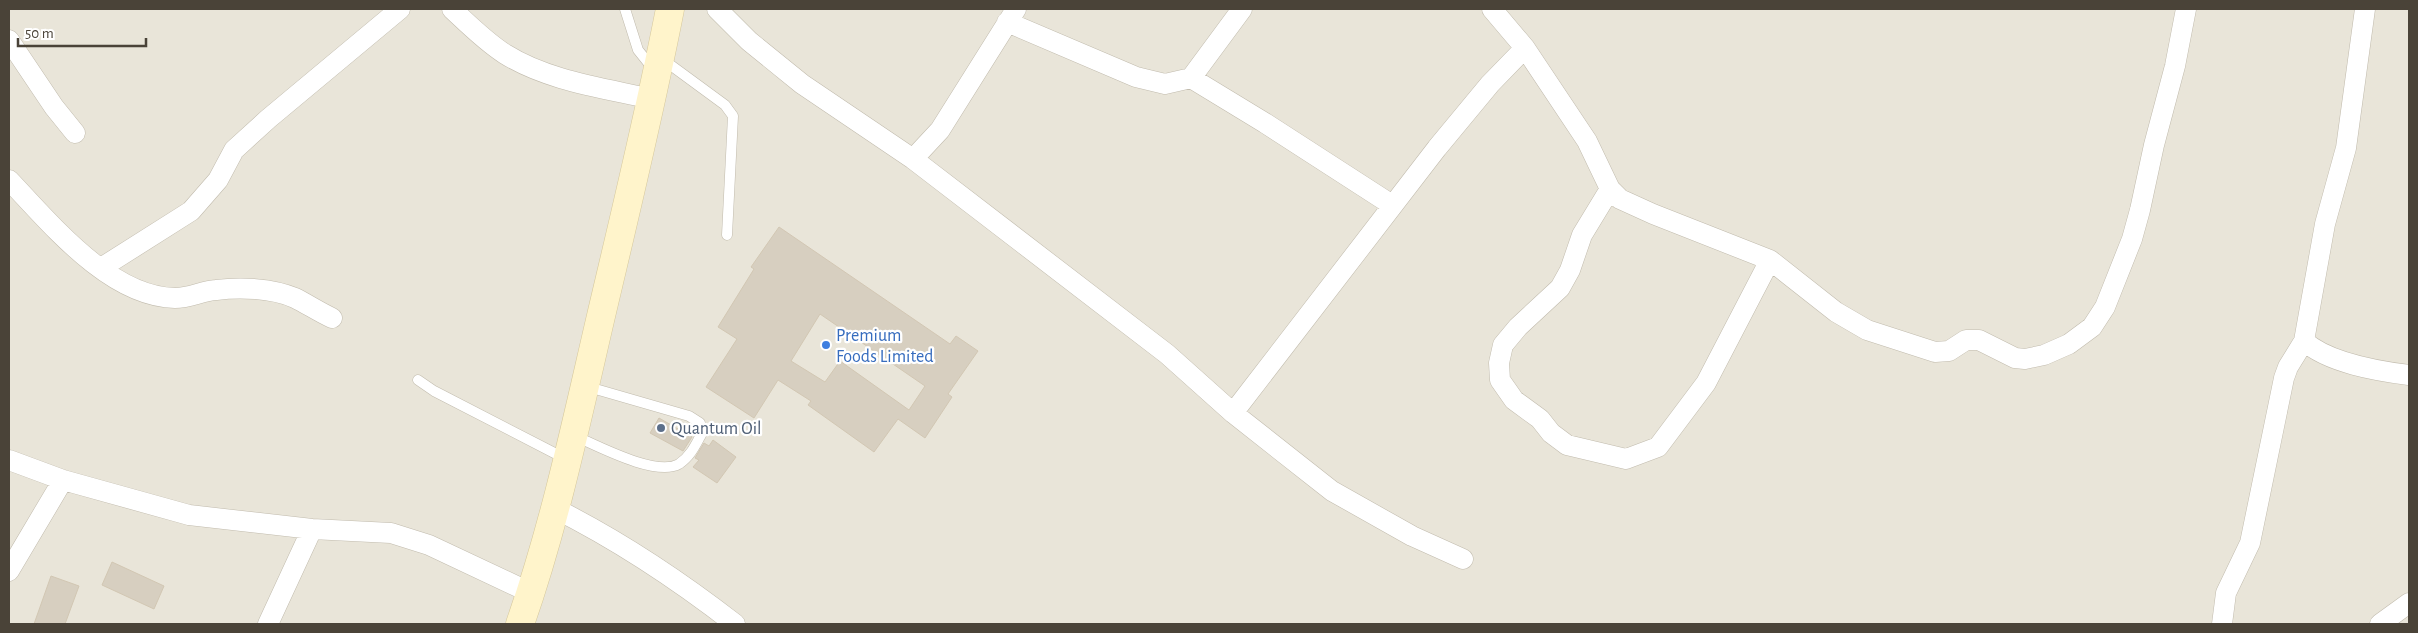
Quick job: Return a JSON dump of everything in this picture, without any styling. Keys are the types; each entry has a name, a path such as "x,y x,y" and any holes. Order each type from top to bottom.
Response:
{"main road":[{"path":"520,624 531,593 571,448 657,77 670,9"}],"street":[{"path":"101,268 191,211 218,180 234,150 268,119 400,9"},
{"path":"452,9 504,54 537,70 575,82 657,77"},
{"path":"717,9 749,41 802,84 913,159 1167,354 1233,413 1332,491 1412,536 1463,559"},
{"path":"913,159 940,130 1011,15 1136,77 1165,84 1191,78 1242,9"},
{"path":"1492,9 1525,48 1587,141 1610,189 1620,199 1770,260 1836,312 1867,330 1930,350 1949,351 1966,340 1979,340 2015,358 2044,355 2069,344 2092,326 2105,307 2132,239 2175,66 2186,9"},
{"path":"2222,624 2230,582 2247,553 2250,543 2284,378 2288,367 2304,341 2325,224 2346,148 2364,9"},
{"path":"9,40 54,107 75,133"},
{"path":"1233,413 1392,205 1490,84 1525,48"},
{"path":"1191,78 1266,123 1392,205"},
{"path":"9,180 75,248 101,268 130,286 147,293 175,298 215,290 241,288 294,298 332,318"},
{"path":"1610,189 1582,235 1570,270 1560,288 1518,327 1503,345 1499,364 1500,380 1514,400 1540,419 1551,433 1567,445 1626,459 1658,447 1706,383 1770,260"},
{"path":"2304,341 2318,352 2330,356 2358,365 2409,375"},
{"path":"9,460 63,480 189,515 312,529 391,533 429,545 531,593"},
{"path":"9,571 63,480"},
{"path":"554,508 604,533 652,564 735,624"},
{"path":"268,624 312,529"},
{"path":"2380,624 2409,603"}],"lane":[{"path":"625,9 638,50 657,77 725,105 733,116 727,235"},
{"path":"418,380 434,391 571,448 640,463 663,467 677,465 688,457 702,433 700,423 689,416 586,386"}],"shaded area":[{"path":"9,9 2409,9 2409,624 9,624"}],"building":[{"path":"779,227 950,344 956,336 978,351 948,394 952,397 925,438 898,419 874,452 808,405 811,401 778,380 754,418 706,387 737,339 718,327 754,269 751,267","holes":["820,314 925,386 909,410 840,361 825,382 791,361"]},
{"path":"659,418 692,437 683,451 650,433"},
{"path":"713,440 736,457 717,483 693,467 699,460 695,458 704,443 709,446"},
{"path":"112,562 164,586 154,609 102,585"},
{"path":"51,576 79,586 65,624 34,624"}],"place":[{"name":"Premium Foods Limited","path":"826,345"},
{"name":"Quantum Oil","path":"661,428"}]}
